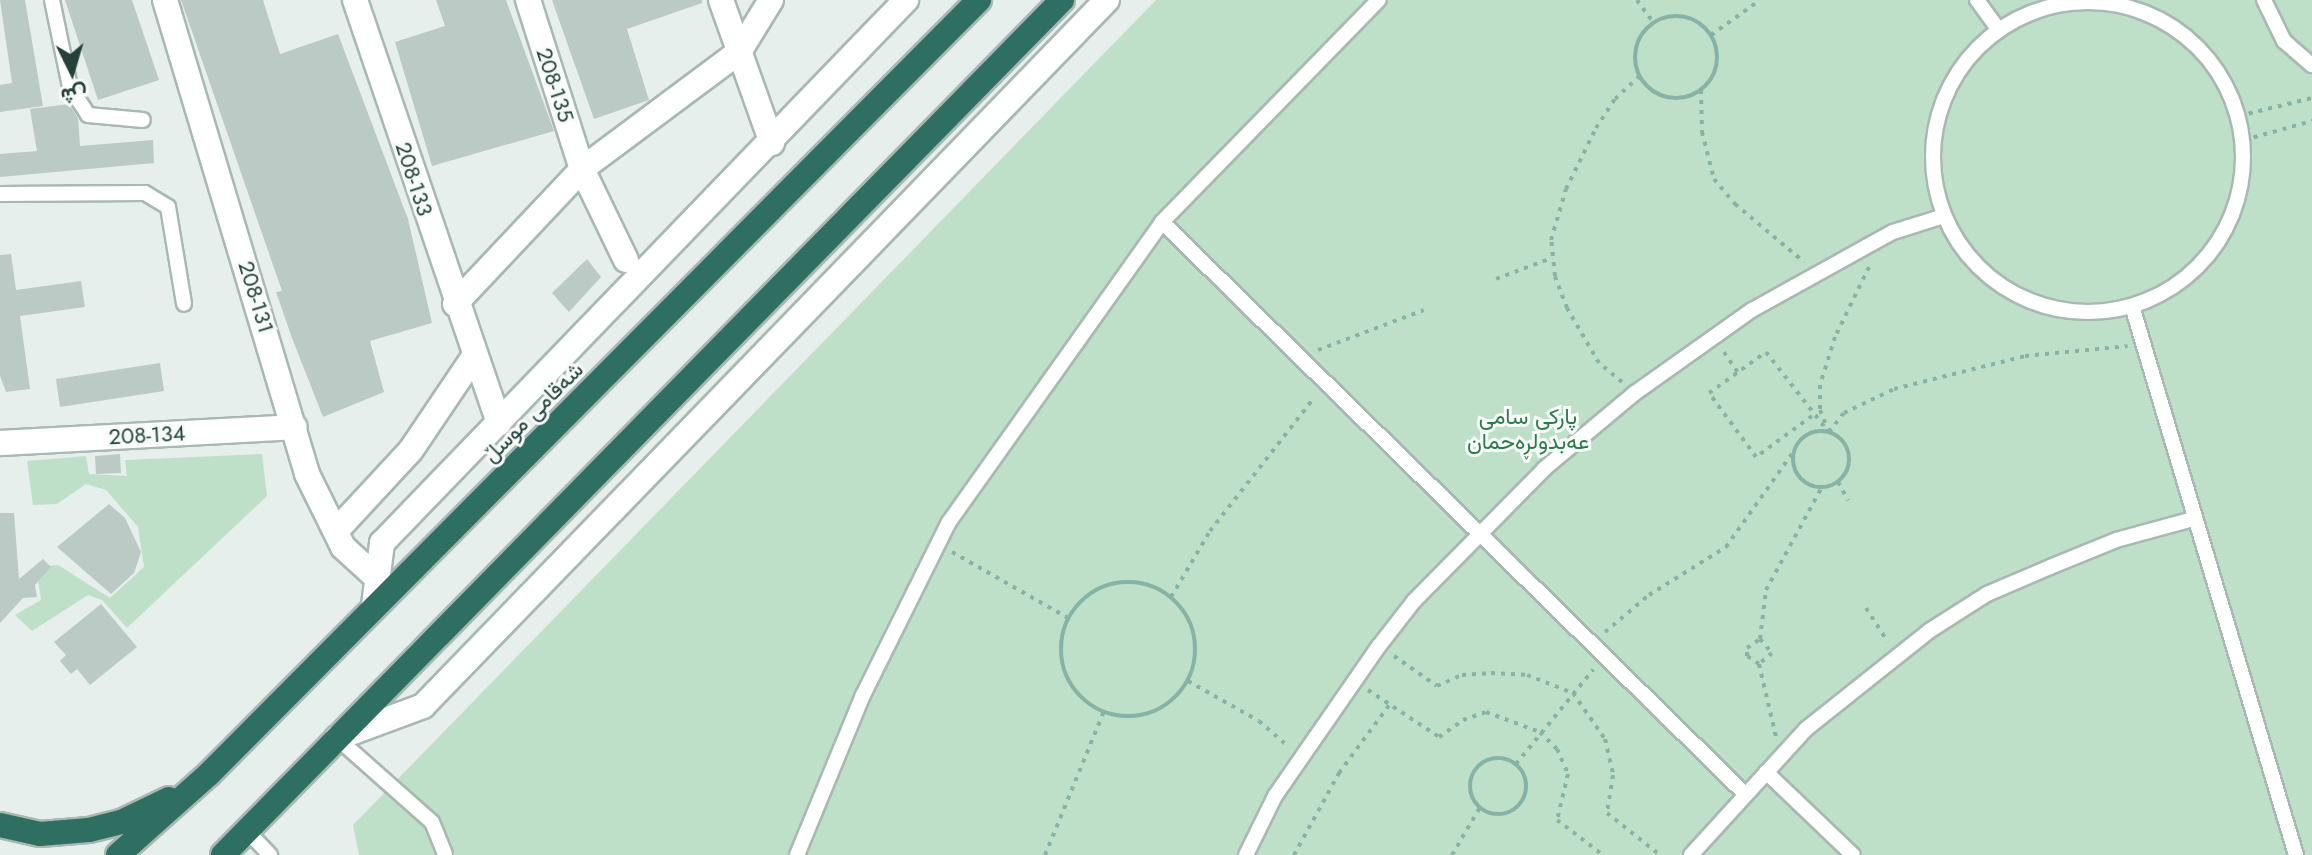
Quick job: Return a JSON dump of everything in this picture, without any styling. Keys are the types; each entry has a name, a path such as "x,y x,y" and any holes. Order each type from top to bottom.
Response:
{"highway":[{"name":"شەقامی موسڵ","path":"118,855 209,774 374,605 806,180 979,0"},
{"path":"223,855 1062,0"},
{"path":"0,825 40,834 99,828 152,810 209,774"}],"street":[{"name":"208-131","path":"165,0 307,474 343,547 376,577"},
{"name":"208-133","path":"355,0 473,358 499,423"},
{"name":"208-135","path":"528,0 582,169 626,260"},
{"path":"721,0 772,143"},
{"path":"455,304 582,169 739,52 771,0"},
{"path":"374,605 382,543 772,143 906,0"},
{"path":"337,738 423,706 1107,0"},
{"path":"336,531 411,450 473,358"},
{"name":"208-134","path":"0,443 295,427"}],"lane":[{"path":"52,0 70,87 88,115 143,120"},
{"path":"797,855 863,695 937,545 1054,368 1162,222 1379,0"},
{"path":"1977,0 1999,30"},
{"path":"2264,0 2284,41 2312,65"},
{"path":"2060,4 2126,6 2185,35 2215,67 2239,116 2244,140 2240,194 2218,243 2181,282 2132,306 2070,310 2021,297 1989,277 1963,249 1944,216 1933,158 1939,114 1957,73 1999,30 2060,4"},
{"path":"0,194 145,193 168,207 184,304"},
{"path":"1246,855 1301,757 1352,680 1414,601 1544,469 1635,393 1713,337 1815,273 1893,232 1944,216"},
{"path":"1162,222 1745,794"},
{"path":"2132,306 2146,345 2193,519 2296,855"},
{"path":"1691,855 1784,753 1896,654 1987,594 2116,540 2193,519"},
{"path":"337,738 432,822 445,855"},
{"path":"1766,772 1853,855"},
{"path":"247,831 270,855"}],"path":[{"path":"1637,0 1654,23"},
{"path":"1711,35 1760,0"},
{"path":"1701,90 1688,96 1660,95 1640,76 1639,41 1654,23 1666,18 1691,19 1711,35 1717,59 1701,90 1702,132 1714,179 1815,273"},
{"path":"1635,393 1591,349 1567,308 1552,258 1551,240 1566,189 1615,99 1640,76"},
{"path":"2239,116 2312,98"},
{"path":"2244,140 2312,121"},
{"path":"1829,432 1820,410 1826,365 1866,272 1893,232"},
{"path":"1496,279 1552,258"},
{"path":"1300,357 1424,310"},
{"path":"1713,337 1738,373"},
{"path":"1591,644 1649,595 1726,547 1806,436 1829,432 1844,413 1894,389 2025,356 2146,345"},
{"path":"1794,451 1799,476 1822,487 1838,482 1848,467 1848,449 1812,416 1766,352 1709,393 1756,457 1812,416"},
{"path":"1171,597 1210,531 1326,382"},
{"path":"1799,425 1806,436"},
{"path":"1838,482 1848,500"},
{"path":"1759,664 1772,653 1760,639 1766,590 1822,487"},
{"path":"937,545 1068,618"},
{"path":"1114,583 1144,584 1171,597 1186,614 1194,636 1195,659 1188,681 1160,708 1142,714 1104,711 1070,683 1062,640 1068,618 1088,596 1114,583"},
{"path":"1866,608 1896,654"},
{"path":"1760,639 1747,648 1747,656 1759,664 1784,753"},
{"path":"1379,646 1437,686 1462,675 1491,673 1527,675 1573,693 1605,739 1613,775 1607,813 1660,855"},
{"path":"1516,764 1604,657"},
{"path":"1352,680 1439,737 1463,720 1486,712 1540,732 1557,749 1568,774 1557,820 1603,855"},
{"path":"1188,681 1259,721 1301,757"},
{"path":"1294,855 1339,773 1390,704"},
{"path":"1045,855 1104,711"},
{"path":"1498,758 1516,764 1526,788 1520,804 1496,814 1480,807 1470,781 1480,764 1498,758"},
{"path":"1452,855 1480,807"}],"green space":[{"name":"پارکی سامی عەبدولڕەحمان","path":"1156,0 2312,0 2312,855 359,855 353,825"},
{"path":"262,454 267,496 127,628 102,600 88,595 32,631 15,615 41,600 37,574 45,566 58,565 110,598 144,567 138,527 106,490 86,484 57,504 33,505 27,461 86,456 89,474 127,476 125,460"}],"building":[{"path":"0,0 25,0 43,106 0,112 0,85 12,83"},
{"path":"65,0 132,0 159,80 98,100"},
{"path":"181,0 263,0 280,54 338,34 408,219 432,323 370,341 384,392 323,417 276,292 282,291"},
{"path":"436,0 506,0 554,131 432,166 395,42 445,26"},
{"path":"552,0 702,0 702,3 627,29 649,100 594,119"},
{"path":"69,104 78,118 80,146 153,140 154,163 0,177 0,154 37,151 30,109"},
{"path":"11,254 16,290 81,281 85,307 20,316 30,389 6,392 0,376 0,255"},
{"path":"587,259 601,277 569,312 552,293"},
{"path":"160,363 164,391 60,407 56,379"},
{"path":"120,454 121,473 96,474 95,456"},
{"path":"109,504 125,518 141,552 134,573 111,594 57,547"},
{"path":"0,513 14,513 19,579 43,559 51,567 35,585 37,597 23,598 0,623"},
{"path":"101,604 137,647 90,685 77,669 71,674 60,661 66,655 54,642"}]}
